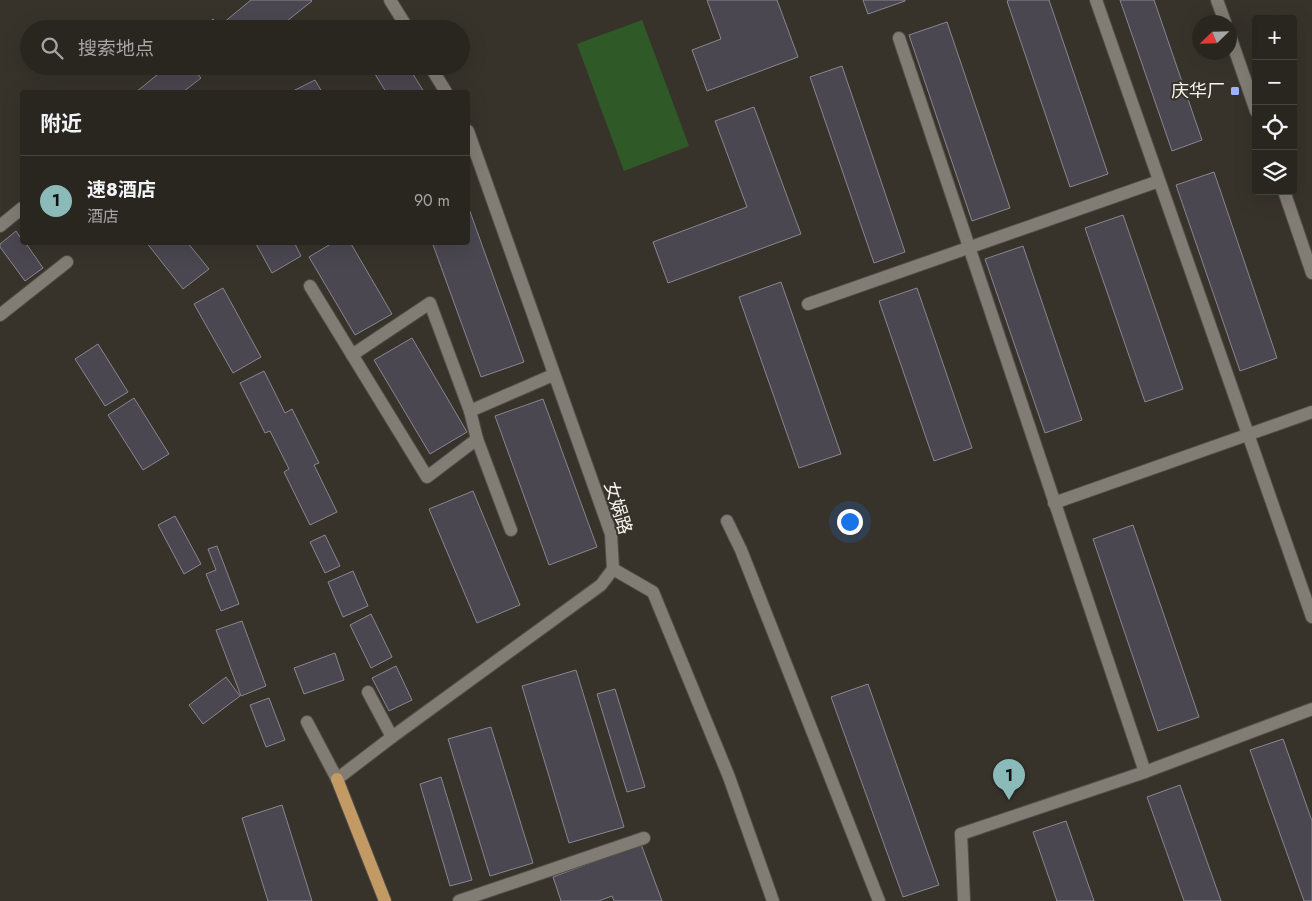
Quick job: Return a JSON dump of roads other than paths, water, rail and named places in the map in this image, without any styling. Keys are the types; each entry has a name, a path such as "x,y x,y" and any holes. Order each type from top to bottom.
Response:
{"main road":[{"path":"337,779 385,901"}],"street":[{"path":"390,0 402,20"},
{"path":"1096,0 1312,617"},
{"path":"1217,0 1222,15"},
{"path":"899,38 1145,772"},
{"path":"1237,56 1254,105"},
{"path":"436,75 445,90"},
{"name":"女娲路","path":"470,137 611,534 613,569"},
{"path":"808,304 1159,181"},
{"path":"1285,195 1312,273"},
{"path":"0,226 20,210"},
{"path":"0,315 67,262"},
{"path":"310,286 427,477 477,439"},
{"path":"352,355 430,303 470,410 477,439 511,530"},
{"path":"470,410 553,375"},
{"path":"1054,503 1312,412"},
{"path":"726,522 741,550 879,901"},
{"path":"307,722 337,779 601,585 613,569 653,592 729,777 773,901"},
{"path":"368,692 392,737"},
{"path":"964,901 961,834 1145,772 1312,709"},
{"path":"458,901 644,838"}],"place":[{"name":"庆华厂","path":"1235,91"},
{"name":"速8酒店","path":"1009,800"}]}
